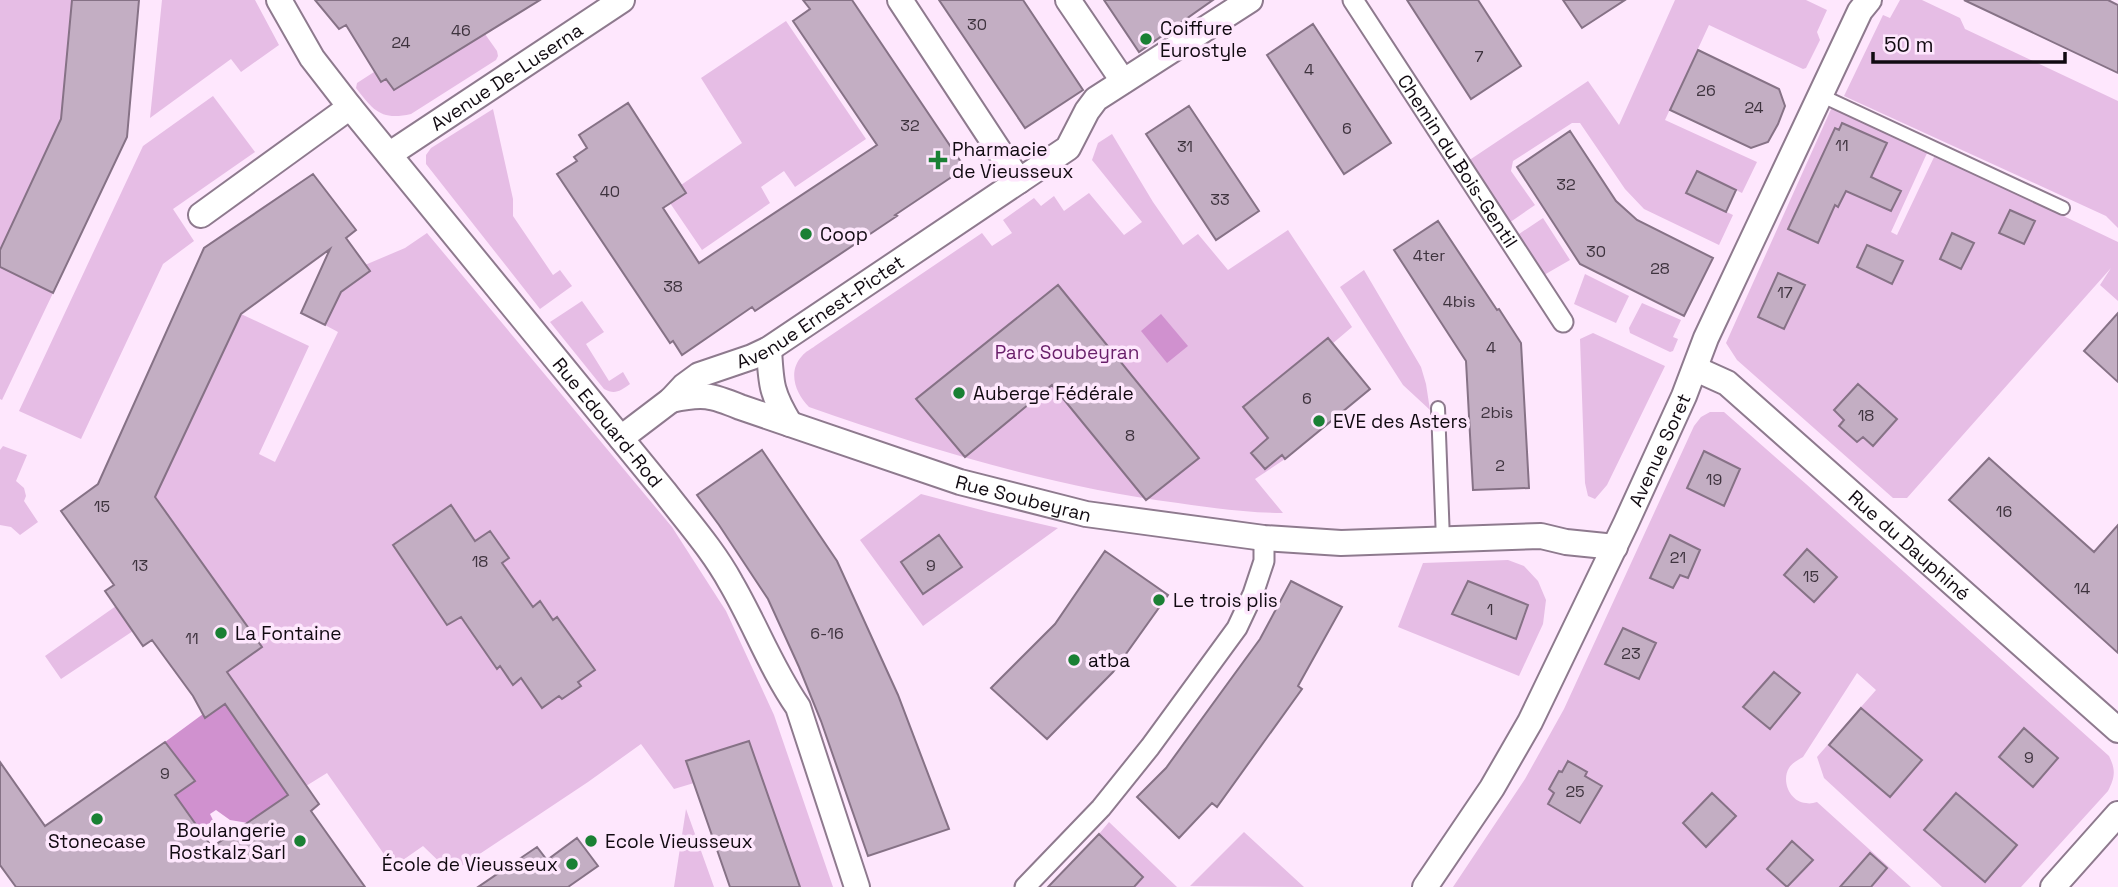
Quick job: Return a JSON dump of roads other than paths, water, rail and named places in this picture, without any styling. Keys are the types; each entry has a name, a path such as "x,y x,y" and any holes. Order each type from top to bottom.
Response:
{"street":[{"name":"Rue Edouard-Rod","path":"279,0 312,58 350,107 621,438 707,546 729,579 780,681 798,707 857,887"},
{"name":"Avenue De-Luserna","path":"390,154 622,0"},
{"path":"900,0 1019,181"},
{"path":"1068,0 1123,81"},
{"name":"Avenue Ernest-Pictet","path":"621,438 699,375 735,364 769,349 1068,148 1096,99 1250,0"},
{"name":"Chemin du Bois-Gentil","path":"1353,0 1563,322"},
{"name":"Avenue Soret","path":"1425,887 1492,788 1530,722 1615,547 1696,369 1706,338 1820,95 1860,11 1869,0"},
{"path":"201,215 350,107"},
{"path":"769,349 771,385 790,424"},
{"name":"Rue du Dauphiné","path":"1696,369 1727,383 2118,730"},
{"name":"Rue Soubeyran","path":"671,400 694,395 714,397 960,482 1086,514 1264,538 1341,543 1541,536 1566,542 1615,547"},
{"path":"1025,887 1101,808 1165,727 1237,628 1253,594 1264,561 1264,538"},
{"path":"2053,887 2118,814"}],"lane":[{"path":"1820,95 2063,208"},
{"path":"1438,408 1443,540"}],"place":[{"name":"Coiffure Eurostyle","path":"1146,39"},
{"name":"Pharmacie de Vieusseux","path":"938,160"},
{"name":"Coop","path":"806,234"},
{"name":"Auberge Fédérale","path":"959,393"},
{"name":"EVE des Asters","path":"1319,421"},
{"name":"Le trois plis","path":"1159,600"},
{"name":"La Fontaine","path":"221,633"},
{"name":"atba","path":"1074,660"},
{"name":"Stonecase","path":"97,819"},
{"name":"Boulangerie Rostkalz Sarl","path":"300,841"},
{"name":"Ecole Vieusseux","path":"591,841"},
{"name":"École de Vieusseux","path":"572,864"}],"park label":[{"name":"Parc Soubeyran","path":"1067,352"}]}
